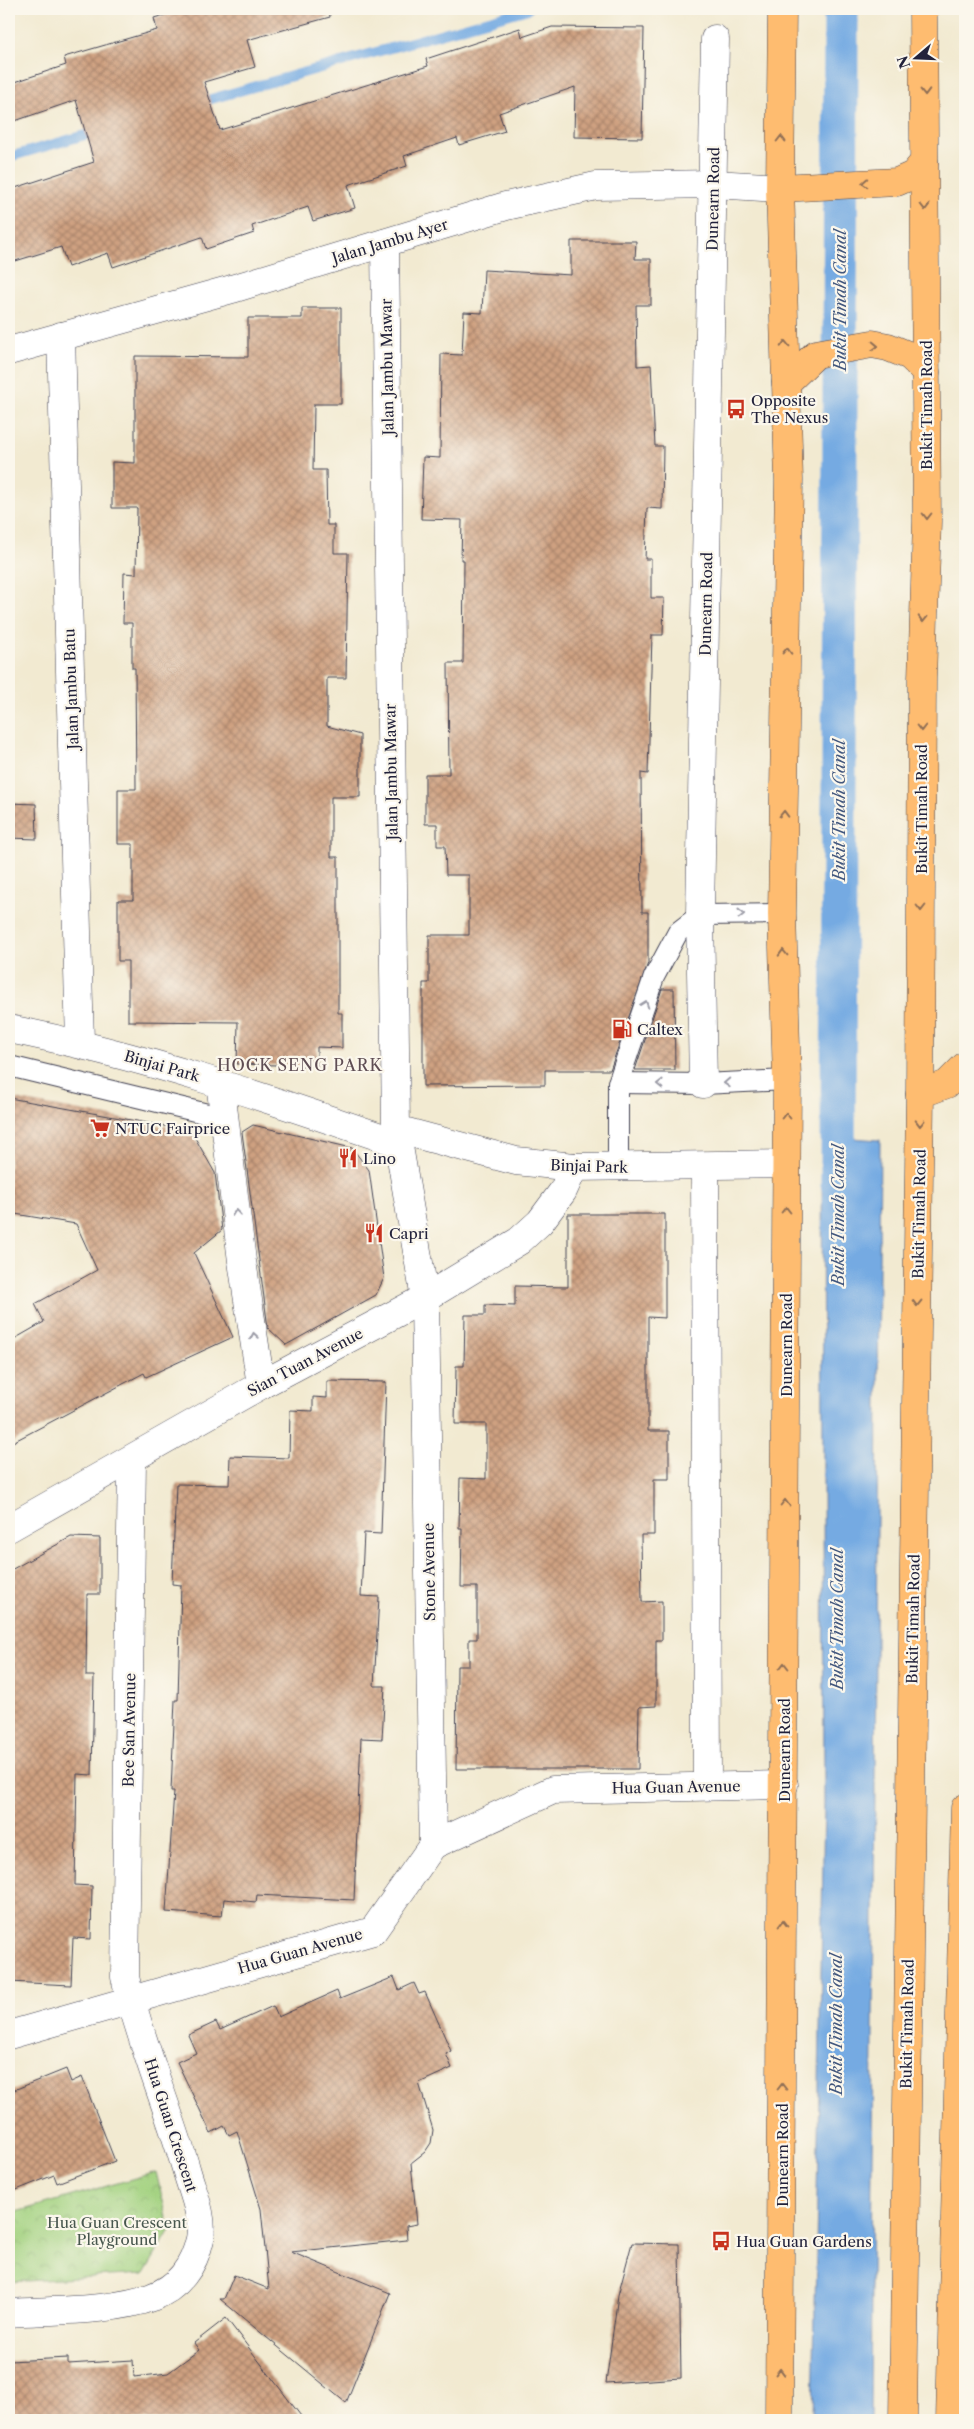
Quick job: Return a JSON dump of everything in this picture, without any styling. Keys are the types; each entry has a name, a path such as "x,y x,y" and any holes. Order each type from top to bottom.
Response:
{"highway":[{"name":"Dunearn Road","path":"779,2420 787,1080 782,914 789,533 780,188 782,9"},
{"name":"Bukit Timah Road","path":"902,2420 920,1094 922,679 927,521 924,9"},
{"path":"780,188 897,182 913,175 924,162"},
{"path":"786,383 816,354 872,344 888,346 910,356 926,372"},
{"path":"920,1094 946,1084 954,1079 965,1066"},
{"path":"950,2420 963,1968 965,1808"}],"street":[{"name":"Dunearn Road","path":"702,1084 700,915 715,39"},
{"name":"Jalan Jambu Ayer","path":"9,351 385,244 506,206 596,186 714,184 780,188"},
{"name":"Jalan Jambu Mawar","path":"385,244 397,1136 425,1298"},
{"name":"Jalan Jambu Batu","path":"61,336 80,1043"},
{"name":"Binjai Park","path":"9,1029 80,1043 220,1082 397,1136 516,1161 574,1167 618,1168 786,1164"},
{"path":"220,1082 242,1261 261,1384"},
{"name":"Sian Tuan Avenue","path":"9,1528 261,1384 425,1298 519,1241 546,1214 563,1191 574,1167"},
{"path":"705,1167 707,1786"},
{"name":"Stone Avenue","path":"425,1298 433,1846"},
{"name":"Bee San Avenue","path":"131,1999 125,1978 132,1459"},
{"name":"Hua Guan Avenue","path":"9,2035 373,1931 433,1846 553,1790 784,1785"},
{"name":"Hua Guan Crescent","path":"9,2313 114,2306 152,2297 177,2284 190,2267 200,2238 198,2209 179,2144 131,1999"}],"lane":[{"path":"618,1168 618,1083 654,978 678,932 700,915 782,914"},
{"path":"9,1066 224,1118"},
{"path":"618,1083 702,1084 787,1080"}],"green space":[{"name":"Hua Guan Crescent Playground","path":"156,2172 170,2230 144,2274 9,2282 9,2214"}],"water":[{"path":"822,1136 880,1140 870,2420 813,2420 824,1802"}],"building":[{"path":"184,9 329,9 330,17 247,40 255,67 204,82 220,130 428,66 426,59 520,28 522,37 552,27 644,28 642,138 574,137 575,87 499,113 505,131 459,145 457,138 404,156 407,166 348,185 355,208 313,221 308,207 252,226 254,233 206,249 202,237 113,267 108,253 68,267 61,247 9,263 9,190 94,162 76,100 9,123 9,84 66,65 64,57 157,30 154,18"},
{"path":"571,241 636,241 635,259 651,259 651,305 636,305 637,366 651,365 655,446 663,446 662,509 647,508 645,559 651,559 651,598 664,598 663,635 652,635 648,774 641,773 642,912 648,912 648,963 610,1070 545,1070 545,1085 423,1086 423,983 429,983 429,935 469,935 469,875 446,875 445,846 437,846 437,824 425,824 425,774 449,774 448,663 463,663 464,560 461,560 462,520 421,519 423,457 440,458 441,354 462,355 464,312 482,313 484,270 571,275"},
{"path":"302,308 341,308 341,404 314,404 313,470 326,470 327,525 334,525 334,553 348,553 346,678 327,678 327,726 360,735 360,797 331,797 331,857 338,857 338,1013 342,1013 342,1048 317,1047 317,1066 237,1064 238,1022 128,1021 128,961 118,961 118,900 133,900 133,844 118,844 118,789 136,789 135,668 132,668 132,623 123,623 124,573 136,574 137,508 112,508 112,462 135,463 135,356 248,357 248,318 302,318"},
{"path":"9,803 36,804 37,839 9,838"},
{"path":"662,989 674,989 675,1070 635,1070"},
{"path":"9,1098 181,1129 194,1136 215,1173 222,1230 194,1253 233,1337 146,1377 144,1373 9,1444 9,1342 44,1322 35,1304 97,1270 76,1224 9,1213"},
{"path":"253,1125 352,1148 369,1170 384,1278 376,1295 286,1345 268,1328 242,1132"},
{"path":"568,1214 665,1214 665,1318 648,1317 648,1431 669,1431 669,1479 654,1479 654,1535 641,1535 642,1602 662,1601 662,1640 656,1640 656,1706 639,1707 638,1769 456,1769 457,1666 469,1666 469,1639 477,1639 477,1587 461,1587 462,1528 459,1528 460,1478 486,1479 486,1424 455,1424 456,1366 464,1366 465,1315 485,1315 485,1305 515,1306 515,1286 568,1287"},
{"path":"327,1381 386,1382 381,1534 364,1533 361,1596 379,1597 374,1686 385,1686 382,1739 361,1738 354,1900 257,1895 256,1902 224,1899 222,1916 166,1912 174,1791 171,1791 175,1700 178,1700 181,1585 172,1584 176,1484 229,1485 230,1456 289,1458 290,1410 313,1411 313,1397 327,1398"},
{"path":"71,1537 100,1538 100,1594 87,1594 86,1676 94,1676 92,1775 77,1774 75,1885 92,1886 91,1939 73,1938 71,1985 9,1982 9,1571"},
{"path":"394,1977 399,1990 414,1983 419,1994 425,1992 451,2051 446,2054 452,2068 419,2083 433,2130 431,2143 425,2152 411,2163 417,2224 406,2226 407,2240 291,2252 390,2293 346,2403 220,2299 224,2299 234,2275 269,2289 261,2209 237,2131 229,2135 224,2126 211,2133 177,2062 196,2053 188,2035 216,2022 220,2030 273,2006 278,2017 337,1991 340,1999"},
{"path":"66,2069 71,2082 82,2077 115,2161 57,2183 54,2175 9,2193 9,2092"},
{"path":"632,2243 679,2244 681,2378 606,2383 618,2295"},
{"path":"226,2318 304,2420 9,2420 9,2361 68,2358 68,2364 133,2360 134,2377 168,2373 199,2350 194,2343"}],"waterway":[{"path":"197,103 528,9"},
{"name":"Bukit Timah Canal","path":"838,1184 841,9"},
{"path":"9,157 99,131"}],"place":[{"name":"Opposite The Nexus","path":"736,409"},
{"name":"Caltex","path":"622,1029"},
{"name":"NTUC Fairprice","path":"100,1128"},
{"name":"Lino","path":"348,1158"},
{"name":"Capri","path":"374,1233"},
{"name":"Hua Guan Gardens","path":"721,2241"}],"district":[{"name":"HOCK SENG PARK","path":"300,1065"}]}
